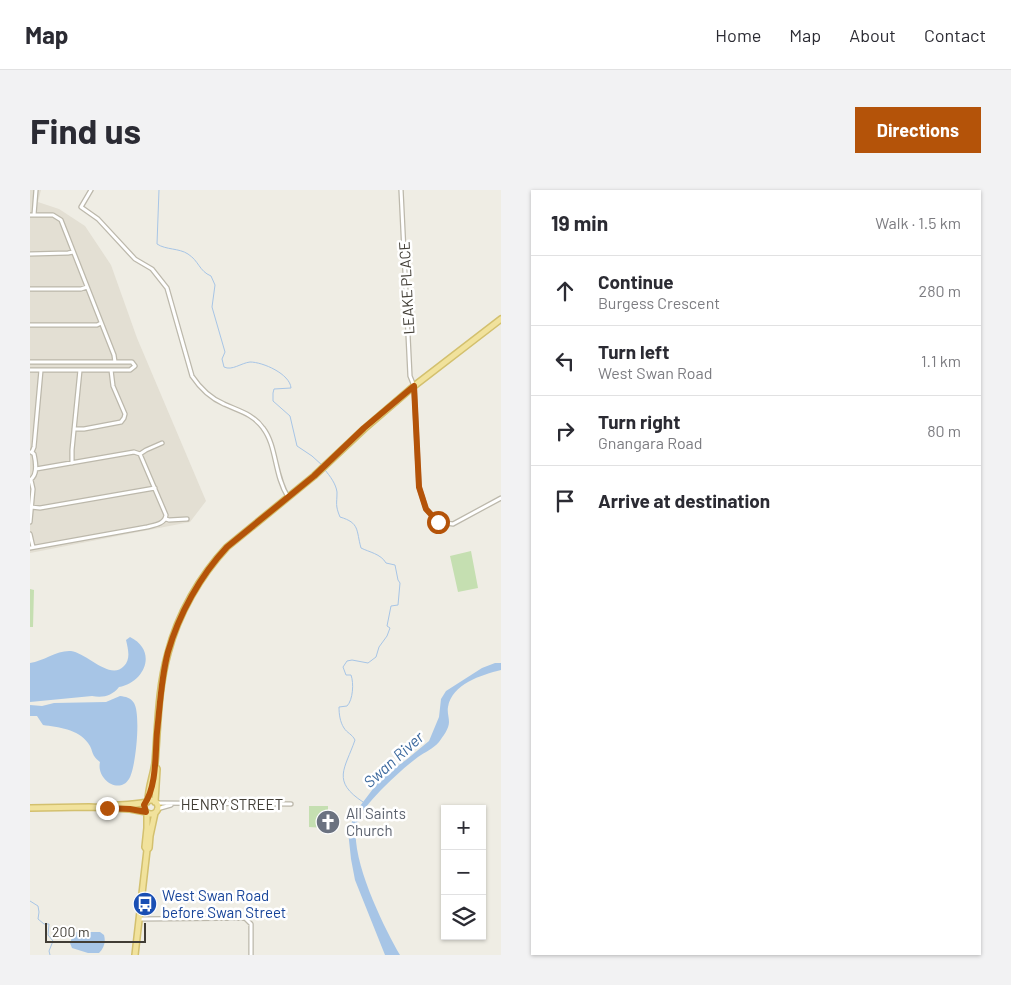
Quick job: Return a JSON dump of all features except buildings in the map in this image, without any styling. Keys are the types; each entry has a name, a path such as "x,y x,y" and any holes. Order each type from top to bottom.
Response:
{"main road":[{"path":"135,955 148,828 144,808 148,801 155,765 165,668 170,645 184,610 199,582 215,559 227,547 314,476 364,428 414,386 501,318"},
{"path":"146,850 149,848 156,807 157,769 155,765"},
{"path":"148,801 156,807"},
{"path":"88,807 113,804 129,806 148,801"},
{"path":"30,808 88,807 130,809 146,812 156,807"}],"street":[{"path":"36,190 32,215 53,215 61,220 115,362"},
{"path":"91,190 81,207 98,218 135,259 152,270 161,279 167,288 192,376 212,398 222,404 251,415 264,428 270,442 279,481 288,497"},
{"name":"LEAKE PLACE","path":"401,190 410,376 414,386 419,487 426,509 438,522 453,524 501,498"},
{"path":"30,254 68,254 73,252"},
{"path":"30,289 81,289 87,287"},
{"path":"30,325 97,325 101,323"},
{"path":"30,362 132,362 134,366 130,370 30,370"},
{"path":"30,522 33,489 30,480 34,476 36,469 34,454 31,452 34,446 41,370"},
{"path":"72,463 80,370"},
{"path":"74,429 121,422 124,418 125,414 113,386 111,370"},
{"path":"140,454 162,443"},
{"path":"36,469 134,452 140,454 166,518"},
{"path":"32,507 40,508 155,488"},
{"path":"166,518 169,520 187,519"},
{"path":"30,534 32,548 148,527 163,522 166,518"},
{"name":"HENRY STREET","path":"156,807 174,804 292,804"},
{"path":"140,919 245,918 251,924 251,955"}],"shaded area":[{"path":"30,190 41,190 38,202 59,209 85,226 111,265 137,338 206,501 190,522 30,553"}],"green space":[{"path":"471,551 478,588 458,592 450,556"},
{"path":"30,589 34,590 33,627 30,627"},
{"path":"309,806 328,806 328,816 322,816 322,824 325,824 325,828 309,827"}],"water":[{"path":"130,637 139,643 144,650 146,658 145,665 136,679 119,687 110,694 100,697 92,696 30,702 30,663 61,652 71,651 105,668 118,670 128,660 126,640"},
{"name":"Swan River","path":"495,663 501,663 501,670 476,678 455,692 448,707 448,727 439,742 432,749 414,760 388,783 363,811 358,820 356,834 357,850 368,889 400,955 385,955 355,880 348,831 357,810 382,777 429,741 439,717 441,699 446,691 482,668"},
{"path":"120,696 129,698 134,703 137,718 134,764 132,773 125,784 114,785 105,779 101,774 100,762 84,738 67,730 43,725 37,716 30,716 30,705 106,702"},
{"path":"74,932 100,932 105,938 102,949 99,953 88,953 72,948 70,943"}],"waterway":[{"path":"159,190 157,244 188,254 211,276 215,285 212,307 225,352 222,359 224,367 230,368 250,362 275,370 286,378 291,388 274,389 273,401 290,416 297,446 323,466"},
{"path":"325,470 337,492 337,507 340,517 354,525 361,548 378,555 386,563 395,565 400,583 398,605 391,606 387,626 390,628 379,647 376,657 368,663 347,661 343,667 346,675 351,675 352,691 351,700 347,706 339,707 340,715 344,728 355,740 343,774 344,781 347,788 363,802"},
{"path":"30,901 38,906 38,919 44,924 49,924 48,935 53,941 49,951 50,955"}],"place":[{"name":"All Saints Church","path":"328,822"},
{"name":"West Swan Road before Swan Street","path":"145,904"}],"route":[{"path":"107,808 146,812 144,805 148,801 155,765 160,704 168,652 184,610 199,582 215,559 314,476 364,428 414,386 419,487 426,509 438,522"}]}
